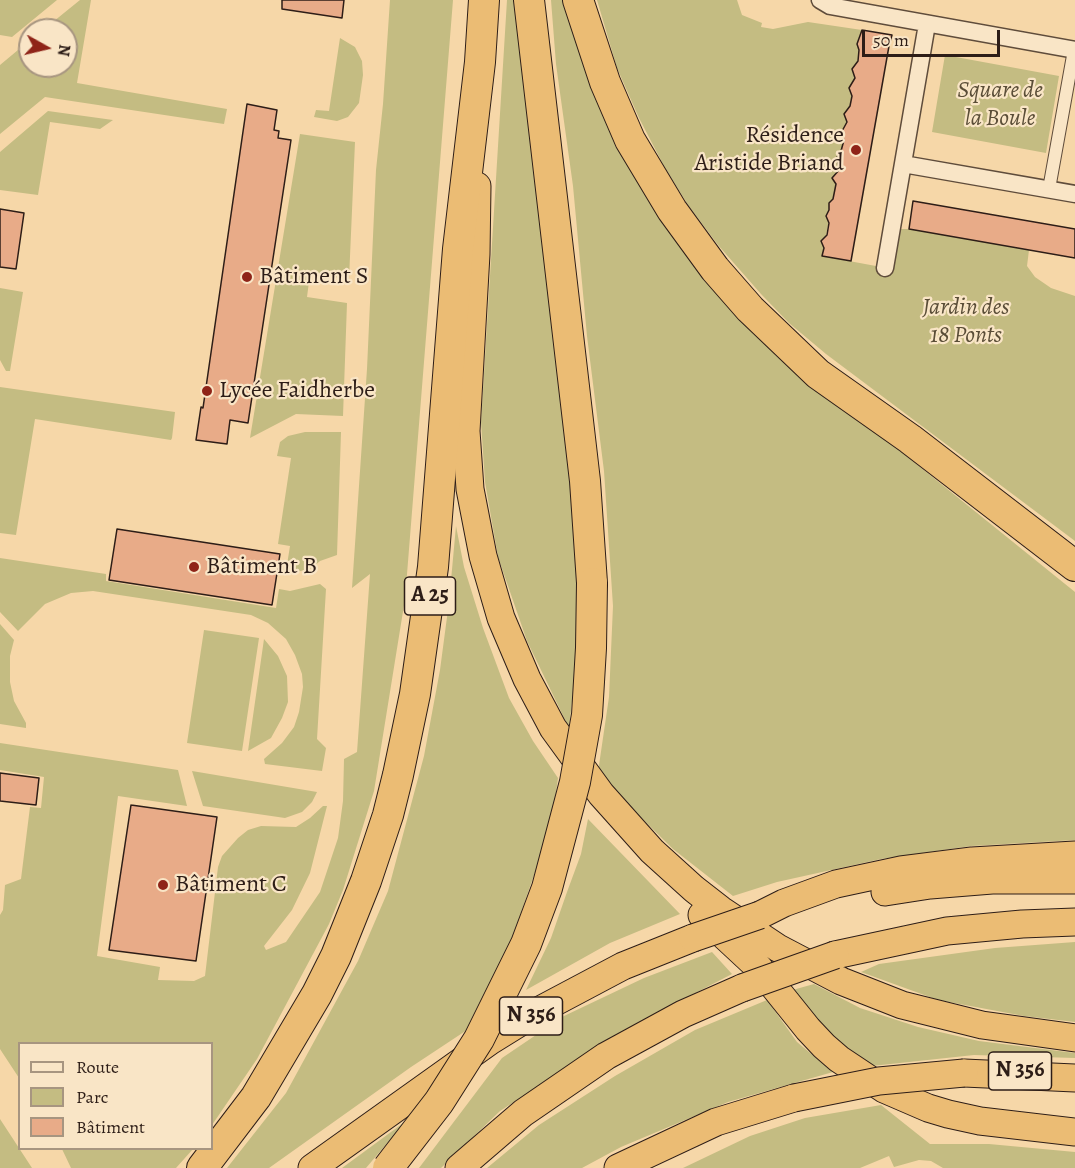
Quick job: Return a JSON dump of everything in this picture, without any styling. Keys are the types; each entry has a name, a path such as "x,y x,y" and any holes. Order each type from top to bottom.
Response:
{"highway":[{"name":"A 25","path":"202,1168 256,1097 317,994 336,956 366,881 398,775 417,684 434,567 458,249 480,62 484,0"},
{"path":"388,1168 439,1102 479,1039 526,945 547,888 568,813 587,715 592,583 585,481 530,0"},
{"path":"578,0 604,82 630,140 672,210 715,269 750,309 818,374 910,439 1075,566"},
{"path":"480,62 476,254 466,431 467,463 475,522 492,590 512,647 548,719 601,794 652,851 694,889 778,948 873,995 952,1019 1075,1038"},
{"path":"652,851 657,876 747,956 769,978 808,1029 839,1059 860,1073 897,1095 948,1114 1075,1132"},
{"path":"760,915 784,903 827,887 902,870 972,861 1075,855"},
{"name":"N 356","path":"312,1168 473,1053 540,1010 623,966 693,938 760,915 930,885 1003,880 1075,880"},
{"path":"459,1168 523,1113 576,1074 664,1024 742,988 835,955 947,931 1075,922"},
{"name":"N 356","path":"618,1168 716,1122 794,1098 879,1081 964,1073 1075,1070"},
{"path":"964,1073 1075,1078"}],"street":[{"path":"820,0 830,6 1075,48 1049,189"},
{"path":"885,268 927,24"},
{"path":"903,164 1075,194"}],"green space":[{"path":"0,0 57,0 35,18 18,18 18,32 12,37 0,35"},
{"path":"80,0 91,0 78,77 78,18 58,18"},
{"path":"390,0 453,0 405,599 374,791 343,890 329,924 257,1059 213,1124 213,1042 18,1042 18,1076 0,1049 0,915 3,910 5,885 21,879 30,807 41,808 44,777 0,770 0,743 178,770 187,806 118,796 97,956 160,967 158,980 194,981 205,976 218,867 222,856 248,830 261,826 296,827 323,806 327,806 310,873 292,910 264,946 266,950 286,942 320,892 338,838 343,801 344,759 357,752 370,574 352,588 367,369 376,170"},
{"path":"507,0 516,0 577,547 578,648 569,728 527,641 498,557 485,482 481,422"},
{"path":"551,0 567,0 580,48 606,123 655,209 775,350 1075,592 1075,840 971,846 881,859 777,882 733,896 673,849 598,772 609,697 613,606 604,471 587,336 573,186 556,64"},
{"name":"Jardin des 18 Ponts","path":"597,0 737,0 742,15 762,23 761,27 773,29 808,22 862,30 857,43 860,48 857,65 852,69 855,74 853,84 849,88 852,92 849,110 845,113 848,118 845,130 842,132 844,138 833,200 829,203 829,220 822,256 892,269 899,229 910,229 1029,250 1027,266 1035,277 1051,288 1075,296 1075,541 826,354 789,323 761,294 718,245 688,205 665,168 639,118 617,68"},
{"path":"340,38 355,47 362,61 363,75 359,103 348,117 337,121 314,117 316,110 329,111"},
{"path":"18,50 18,78 78,78 77,83 227,109 224,124 45,97 0,134 0,65"},
{"name":"Square de la Boule","path":"945,55 1059,76 1046,153 932,132"},
{"path":"48,111 113,120 100,129 50,122 38,195 0,190 0,152"},
{"path":"300,134 355,142 349,279 310,274 307,297 347,303 343,416 296,414 250,438"},
{"path":"0,288 23,292 10,371 6,371 0,360"},
{"path":"0,387 175,412 172,438 171,440 35,419 16,535 0,533"},
{"path":"305,432 341,432 337,555 320,561 312,568 297,572 286,571 290,546 278,544 291,458 277,456 280,442 288,436"},
{"path":"456,526 464,567 483,628 509,698 533,741 558,778 555,800 541,855 509,947 470,1028 269,1168 227,1168 286,1093 358,961 388,891 424,756 440,670"},
{"path":"0,558 106,574 106,581 276,608 279,589 290,591 320,584 326,589 317,739 326,748 322,771 265,764 264,759 282,743 294,727 303,687 302,674 295,655 286,639 268,623 251,615 93,591 71,593 45,604 18,631 0,612"},
{"path":"0,624 14,640 10,656 10,682 14,701 26,723 26,728 0,724"},
{"path":"204,630 259,638 242,751 187,743"},
{"path":"264,639 278,656 287,676 288,702 271,738 248,751"},
{"path":"192,771 317,792 312,802 302,812 285,818 203,806"},
{"path":"588,819 680,914 610,943 526,990 551,938 581,854"},
{"path":"1075,942 1075,1022 1024,1016 938,1000 861,972 879,964 995,948"},
{"path":"712,952 732,974 630,1027 500,1111 441,1168 419,1168 502,1058 564,1016 644,978"},
{"path":"814,984 860,1008 918,1027 979,1041 1075,1053 1075,1058 974,1055 872,1066 830,1035 789,991"},
{"path":"767,1000 797,1042 833,1072 728,1102 621,1147 582,1168 487,1168 539,1125 615,1076 695,1030"},
{"path":"881,1105 930,1144 989,1144 1075,1152 1075,1168 943,1168 931,1161 919,1160 894,1167 889,1156 860,1168 683,1168 750,1136 805,1118"},
{"path":"0,1119 18,1150 32,1168 0,1168"},
{"path":"406,1121 366,1168 342,1168"},
{"path":"62,1150 192,1150 176,1168 71,1168"}],"building":[{"path":"282,0 344,0 342,18 282,9"},
{"name":"Résidence Aristide Briand","path":"862,30 892,35 851,261 822,256 824,248 821,241 827,235 829,223 826,216 836,184 832,178 840,169 836,159 844,140 841,133 847,122 844,114 850,106 852,96 849,88 855,78 852,69 858,61 857,44"},
{"name":"Bâtiment S","path":"247,104 277,110 274,130 279,131 278,138 291,140 248,423 230,420 227,444 196,440 201,407 203,408"},
{"path":"913,201 1075,229 1075,258 909,229"},
{"path":"0,209 24,213 16,269 0,267"},
{"name":"Bâtiment B","path":"117,529 280,554 272,605 109,580"},
{"path":"0,773 39,778 36,805 0,801"},
{"name":"Bâtiment C","path":"131,805 217,817 196,961 109,950"}],"place":[{"name":"Résidence Aristide Briand","path":"856,150"},
{"name":"Bâtiment S","path":"247,277"},
{"name":"Lycée Faidherbe","path":"207,391"},
{"name":"Bâtiment B","path":"194,567"},
{"name":"Bâtiment C","path":"163,885"}]}
